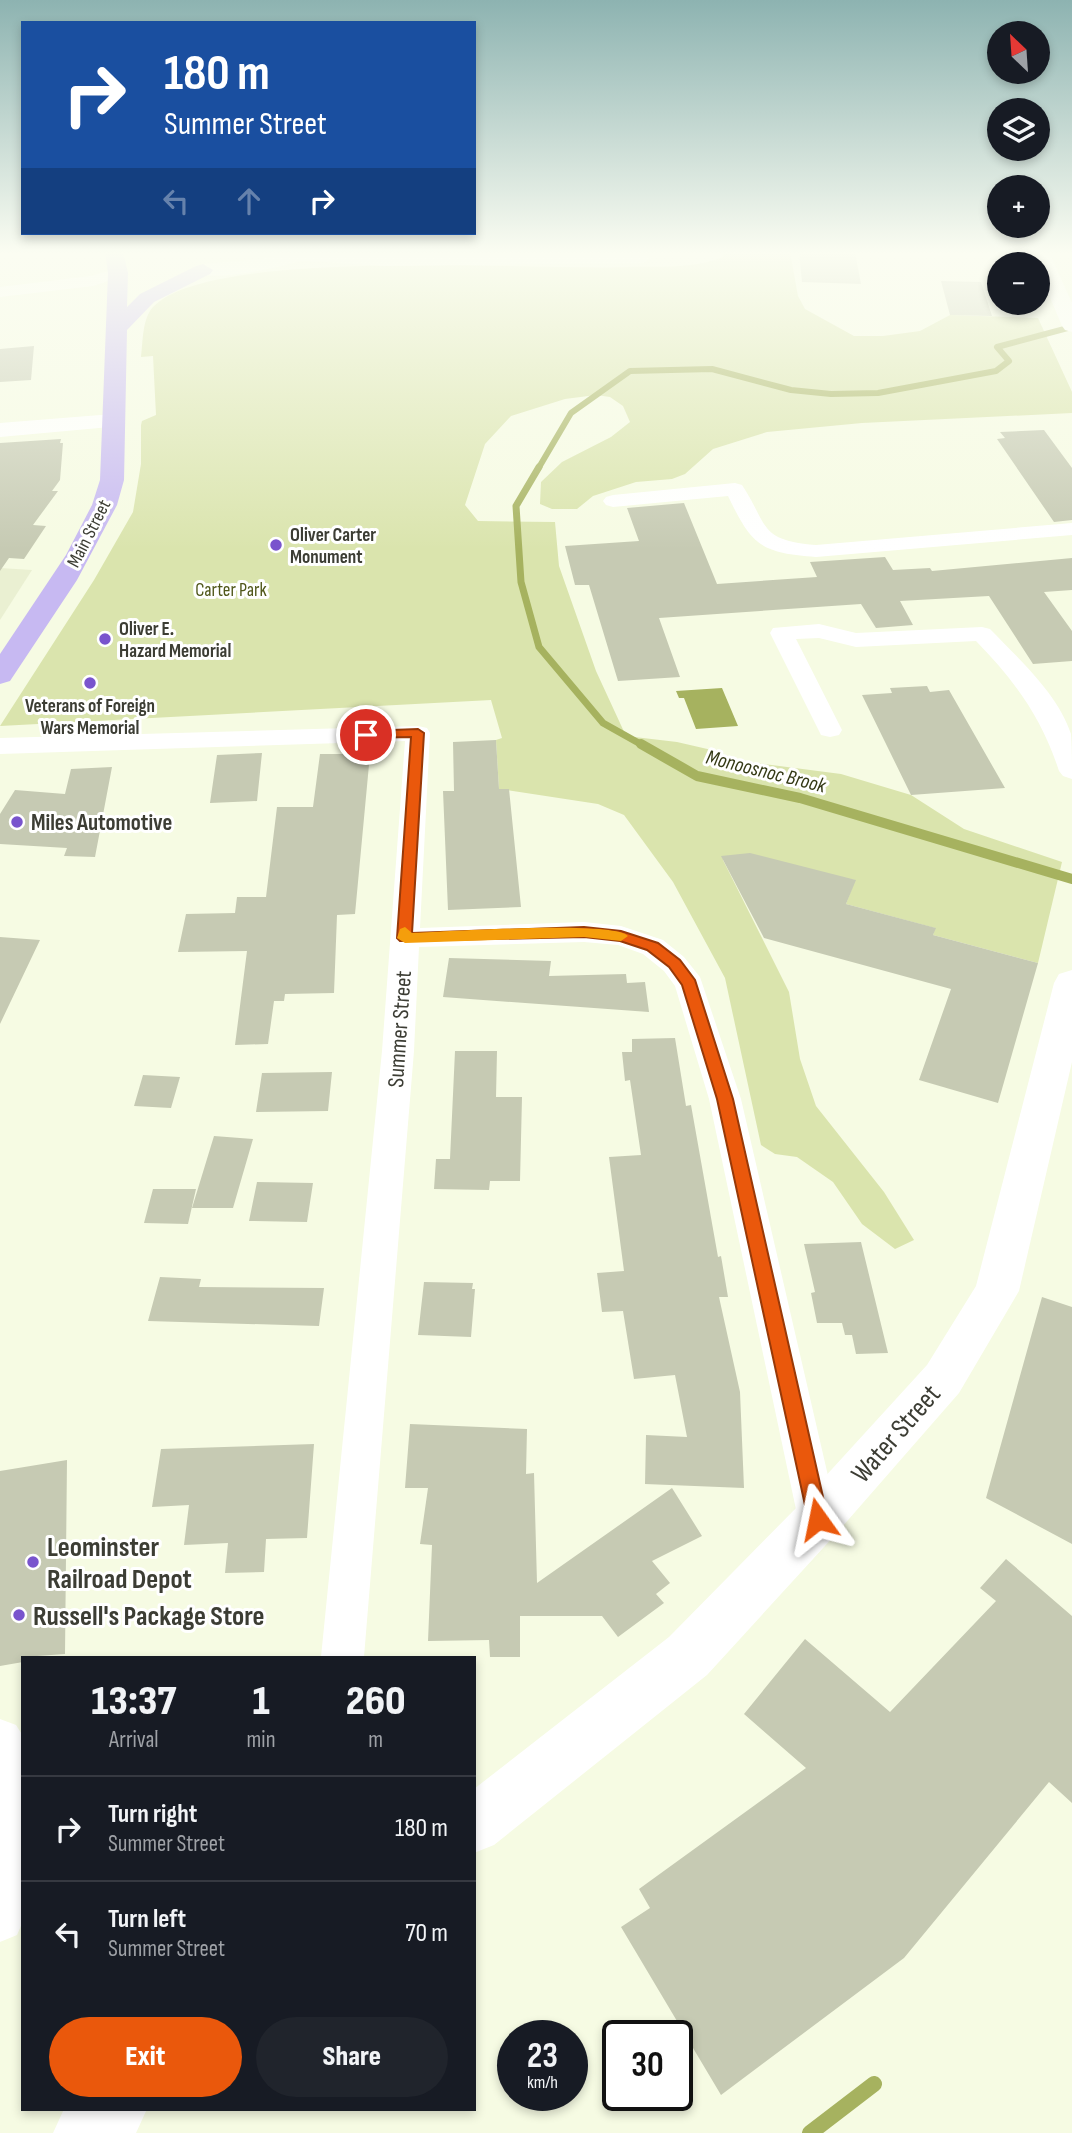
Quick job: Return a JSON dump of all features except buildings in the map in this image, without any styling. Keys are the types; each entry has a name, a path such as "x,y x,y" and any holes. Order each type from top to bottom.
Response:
{"main road":[{"name":"Main Street","path":"0,675 85,545 106,503 112,480 115,352"},
{"path":"0,430 113,421"},
{"name":"Water Street","path":"476,1823 688,1656 818,1519 943,1379 997,1291 1072,983"}],"street":[{"path":"613,501 736,489 761,539 793,550 816,551 1072,529"},
{"path":"830,730 781,633 819,631 856,640 982,634 1021,674 1044,704 1063,741 1072,771"},
{"name":"Summer Street","path":"0,746 418,733 398,1051 342,1656"},
{"path":"405,938 584,932 621,936 653,947 674,964 689,984 725,1099 818,1519"},
{"path":"0,1741 17,1768 21,1830"},
{"path":"0,1917 21,1848"}],"shaded area":[{"path":"0,568 32,570 0,620"},
{"path":"722,688 738,726 696,729 684,698 679,698 676,691"}],"green space":[{"name":"Carter Park","path":"142,352 1053,352 1072,392 1072,413 862,423 767,432 713,449 685,474 672,479 636,482 593,496 577,509 552,509 540,504 541,482 562,462 611,437 630,422 623,406 610,397 596,395 565,399 511,416 485,444 465,505 478,521 555,522 559,566 596,671 626,736 677,742 716,751 740,761 841,774 911,795 964,829 1062,862 1038,963 933,935 935,928 846,904 855,880 723,860 789,992 800,1059 816,1106 884,1192 914,1240 895,1249 862,1224 833,1182 797,1157 775,1154 761,1145 725,978 673,882 624,815 598,804 499,789 496,740 502,738 491,700 0,726 94,580 133,512 141,464 141,425 142,421 156,415 153,356 141,357"}],"waterway":[{"name":"Monoosnoc Brook","path":"538,469 571,413 630,371 712,369 791,390 831,394 878,393 996,371 1009,361 1001,352"},
{"name":"Monoosnoc Brook","path":"539,467 516,506 521,582 539,647 603,723 644,746"},
{"name":"Monoosnoc Brook","path":"641,744 697,776 800,798 1072,879"},
{"name":"Monoosnoc Brook","path":"810,2133 874,2084"}],"slow traffic":[{"path":"405,932 405,938 584,932 621,936"}],"place":[{"name":"Oliver Carter Monument","path":"276,545"},
{"name":"Oliver E. Hazard Memorial","path":"105,639"},
{"name":"Veterans of Foreign Wars Memorial","path":"90,683"},
{"name":"Miles Automotive","path":"17,822"},
{"name":"Leominster Railroad Depot","path":"33,1562"},
{"name":"Russell's Package Store","path":"19,1615"}],"route":[{"path":"366,735 418,733 405,938 584,932 621,936 653,947 674,964 689,984 725,1099 818,1519"}]}
